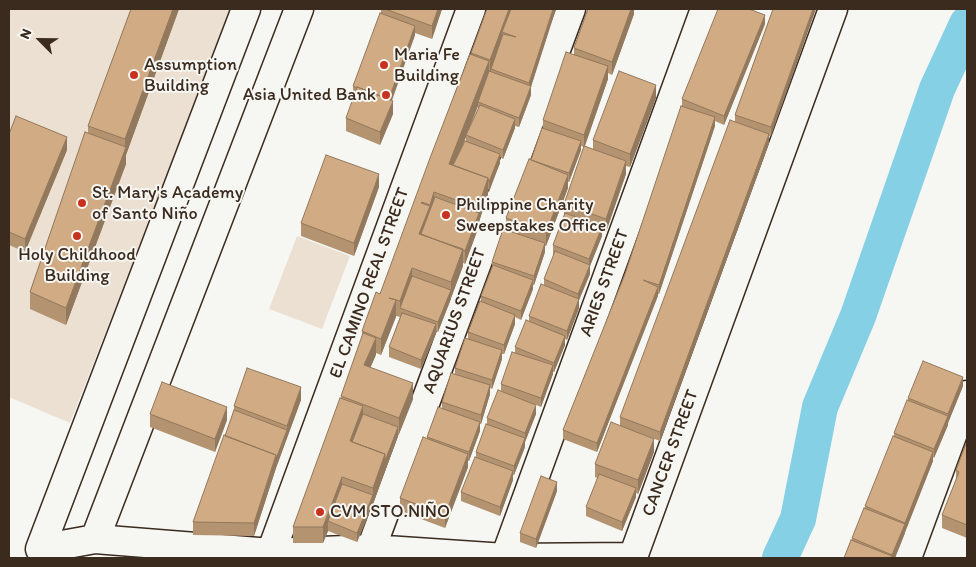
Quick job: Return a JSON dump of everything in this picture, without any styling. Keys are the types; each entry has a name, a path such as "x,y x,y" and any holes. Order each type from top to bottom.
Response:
{"street":[{"name":"CANCER STREET","path":"246,9 40,549 95,539 270,555 371,549 504,558 633,556 833,9"},
{"path":"95,539 299,9"},
{"name":"EL CAMINO REAL STREET","path":"270,555 471,9"},
{"name":"AQUARIUS STREET","path":"371,549 571,9"},
{"name":"ARIES STREET","path":"504,558 705,9"},
{"path":"907,558 967,395"}],"shaded area":[{"name":"St. Mary's Academy of Santo Niño","path":"9,9 232,9 70,423 9,397"},
{"path":"297,236 350,256 322,329 269,309"}],"building":[{"name":"Assumption Building","path":"131,9 173,9 125,139 88,126"},
{"path":"385,9 438,9 432,26"},
{"path":"487,9 509,9 490,60 471,53"},
{"path":"511,9 553,9 529,83 491,69 503,34 516,37 502,32"},
{"path":"588,9 631,9 612,62 574,48"},
{"path":"718,9 749,9 765,15 724,116 682,99"},
{"path":"773,9 813,9 771,127 735,115"},
{"name":"Maria Fe Building","path":"380,13 415,26 389,99 353,86"},
{"path":"566,52 608,66 584,135 543,120"},
{"path":"470,54 489,61 449,164 488,178 478,208 434,192 430,205 421,203 430,206 419,234 463,249 451,282 412,268 400,301 389,298 396,300 381,339 362,331 376,292 380,294"},
{"path":"489,71 531,86 519,118 478,102"},
{"path":"619,71 656,85 630,154 593,140"},
{"path":"357,87 393,101 380,132 346,118"},
{"path":"480,105 515,119 503,150 466,135"},
{"path":"681,106 715,117 659,285 643,280 658,287 597,443 563,430 625,274"},
{"path":"16,116 67,137 25,239 9,232 9,134"},
{"path":"730,120 769,134 660,432 620,417"},
{"path":"542,128 581,141 569,173 531,160"},
{"name":"Holy Childhood Building","path":"85,132 126,147 66,308 30,292"},
{"path":"465,141 500,154 489,182 488,178 453,165"},
{"path":"584,146 626,161 606,219 564,204"},
{"path":"326,155 379,174 354,243 301,223"},
{"path":"529,159 568,175 546,233 506,218"},
{"path":"435,197 479,213 465,251 421,234"},
{"path":"565,213 602,227 589,259 553,245"},
{"path":"503,229 545,243 534,276 492,262"},
{"path":"555,251 590,265 578,294 544,279"},
{"path":"493,265 533,280 521,311 481,296"},
{"path":"412,276 451,290 438,322 400,308"},
{"path":"541,284 579,299 567,331 529,316"},
{"path":"480,301 515,315 504,345 468,332"},
{"path":"402,313 436,324 421,360 389,347"},
{"path":"526,320 565,336 554,363 515,347"},
{"path":"363,333 376,338 364,365 413,383 399,418 341,396"},
{"path":"465,338 502,350 492,380 455,368"},
{"path":"512,352 553,365 541,398 501,384"},
{"path":"923,361 963,377 948,414 908,398"},
{"path":"247,368 301,387 287,426 234,406"},
{"path":"451,373 490,385 481,415 442,402"},
{"path":"162,382 227,407 215,439 150,414"},
{"path":"498,390 536,405 525,433 487,418"},
{"path":"340,398 363,406 350,441 385,454 373,488 342,477 323,527 293,527"},
{"path":"907,400 948,416 934,449 894,433"},
{"path":"438,407 480,422 469,452 427,437"},
{"path":"234,410 287,430 276,459 276,455 225,436"},
{"path":"363,414 398,427 385,461 385,454 352,442"},
{"path":"611,422 654,439 638,480 595,464"},
{"path":"486,424 525,438 514,466 476,452"},
{"path":"224,435 276,455 254,523 193,522"},
{"path":"893,436 933,452 905,523 865,506"},
{"path":"423,437 468,454 445,515 400,498"},
{"path":"967,441 967,525 942,515 959,472 956,470"},
{"path":"475,457 513,471 500,507 461,492"},
{"path":"599,474 636,488 622,522 586,507"},
{"path":"541,476 557,482 536,539 520,533"},
{"path":"342,484 373,495 357,533 328,521"},
{"path":"864,508 905,524 892,555 852,538"},
{"path":"851,540 892,556 891,558 844,558"}],"waterway":[{"path":"780,558 798,519 820,407 858,316 937,89 967,24"}],"place":[{"name":"Maria Fe Building","path":"384,65"},
{"name":"Assumption Building","path":"134,75"},
{"name":"Asia United Bank","path":"386,95"},
{"name":"St. Mary's Academy of Santo Niño","path":"82,203"},
{"name":"Philippine Charity Sweepstakes Office","path":"446,215"},
{"name":"Holy Childhood Building","path":"77,236"},
{"name":"CVM STO.NIÑO","path":"320,512"}]}
